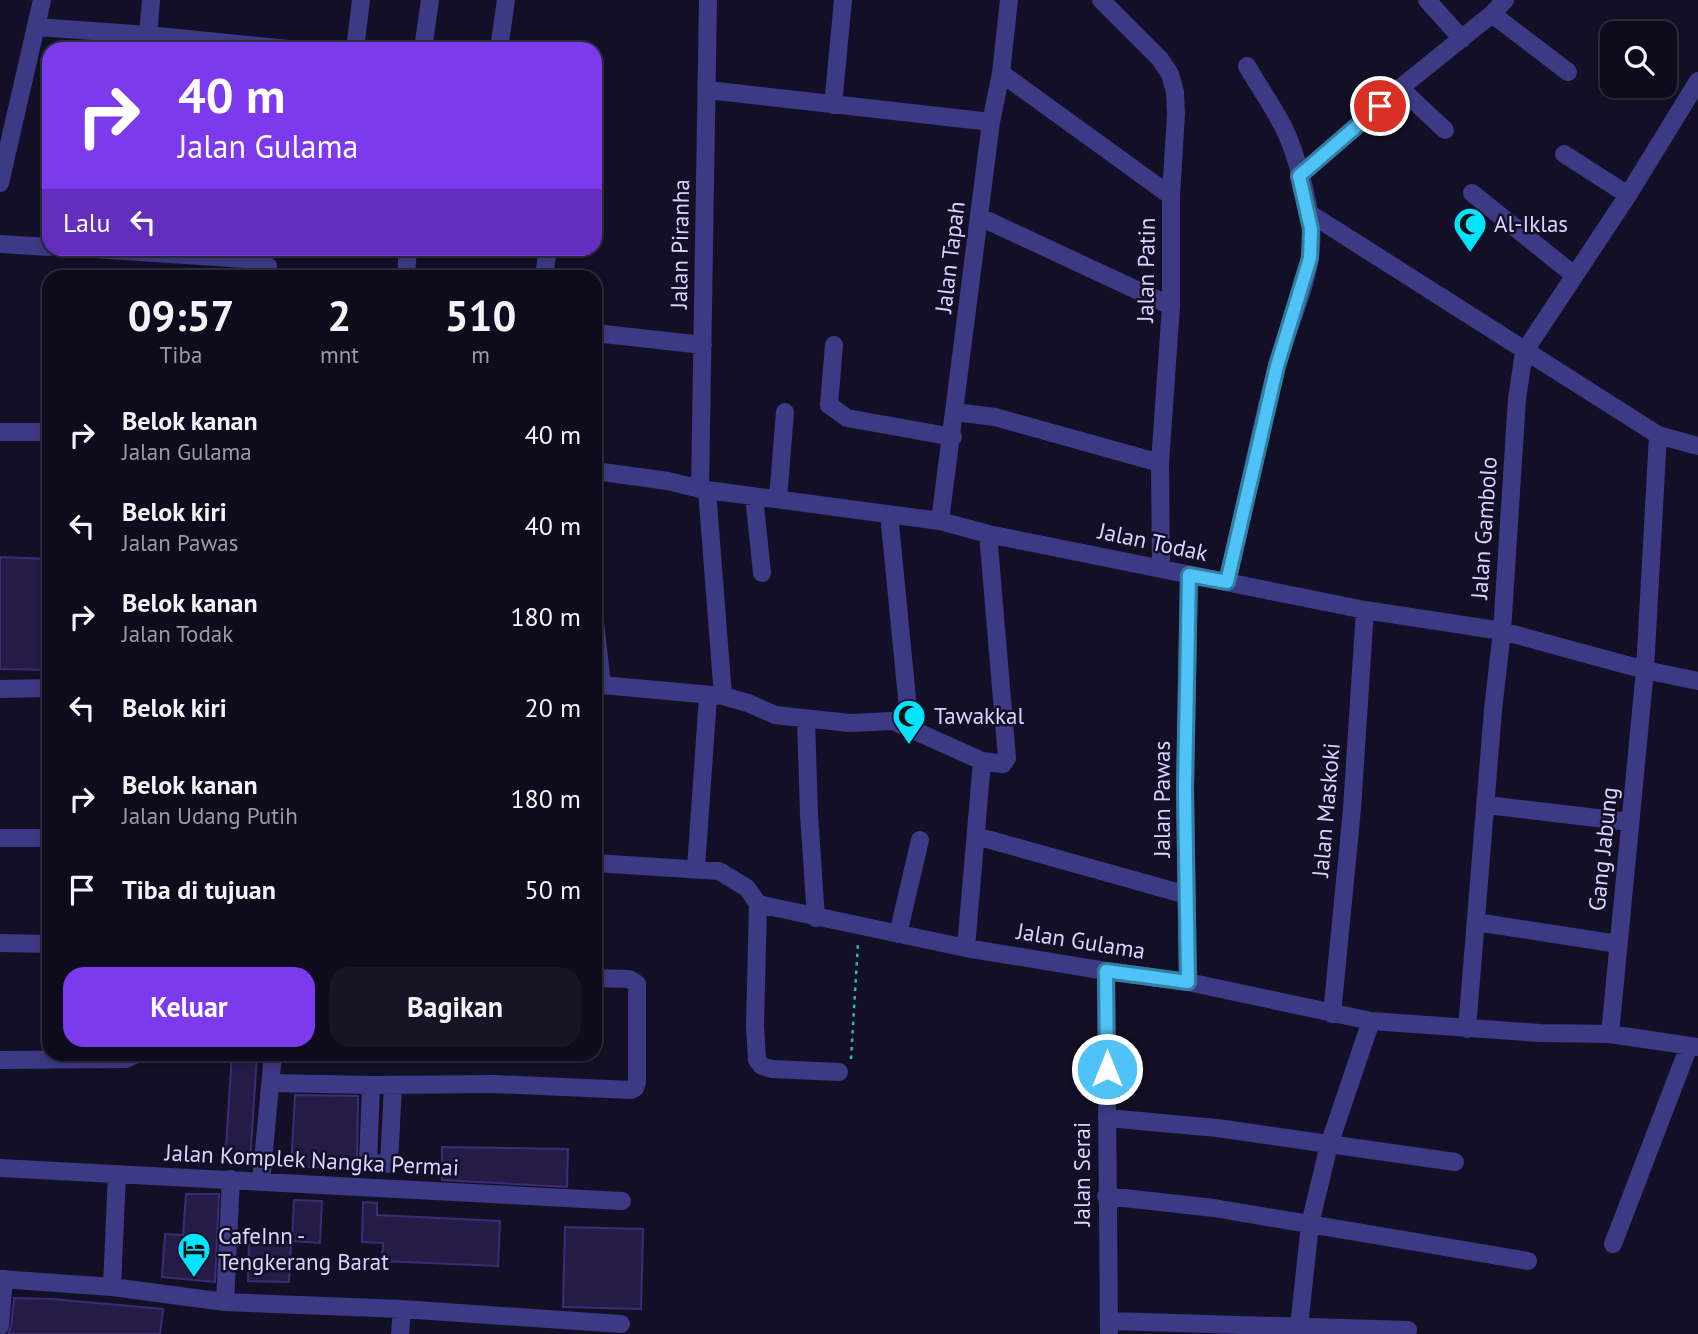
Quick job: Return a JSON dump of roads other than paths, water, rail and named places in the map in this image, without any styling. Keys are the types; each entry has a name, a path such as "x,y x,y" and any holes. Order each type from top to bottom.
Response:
{"street":[{"path":"0,183 42,0"},
{"path":"148,35 151,0"},
{"path":"356,42 361,0"},
{"path":"424,42 430,0"},
{"path":"500,42 506,0"},
{"name":"Jalan Piranha","path":"696,868 716,696 704,489 703,345 708,0"},
{"path":"833,105 843,0"},
{"name":"Jalan Tapah","path":"940,521 1009,0"},
{"name":"Jalan Patin","path":"1101,0 1160,59 1170,74 1175,92 1177,114 1171,196 1171,306 1160,463 1161,569"},
{"path":"1427,0 1462,39"},
{"path":"1299,176 1400,88 1492,14 1505,0"},
{"path":"1492,14 1567,72"},
{"path":"37,27 218,42"},
{"path":"1227,582 1277,366 1310,258 1309,212 1284,130 1247,66"},
{"path":"1000,73 1171,196"},
{"name":"Jalan Gambolo","path":"1467,1029 1502,631 1517,399 1524,352 1628,195 1691,108 1698,81"},
{"path":"1400,88 1445,130"},
{"path":"708,90 991,122"},
{"path":"1564,154 1628,195"},
{"path":"1472,193 1574,275"},
{"path":"1309,212 1524,352 1658,435 1698,446"},
{"path":"980,217 1171,306"},
{"path":"0,244 42,247"},
{"path":"200,256 260,260 268,266 268,270"},
{"path":"602,334 703,345"},
{"path":"834,345 829,405 839,414 847,418 953,438"},
{"path":"778,499 785,412"},
{"path":"956,412 995,417 1160,463"},
{"path":"0,432 42,432"},
{"name":"Gang Jabung","path":"1610,1034 1645,670 1658,435"},
{"name":"Jalan Todak","path":"602,472 704,489 940,521 988,534 1365,610 1502,631 1645,670 1698,681"},
{"path":"754,496 762,573"},
{"path":"889,514 910,729"},
{"path":"602,685 716,696 748,703 775,715 806,719 850,723 893,721 982,761 1000,764 1007,758 988,534"},
{"name":"Jalan Pawas","path":"1188,982 1185,789 1189,575"},
{"name":"Jalan Maskoki","path":"1332,1014 1352,808 1365,610"},
{"path":"0,689 42,688"},
{"path":"806,719 816,918"},
{"path":"966,948 982,761"},
{"path":"1487,805 1630,822"},
{"path":"976,836 1187,895"},
{"path":"0,838 42,838"},
{"path":"898,934 920,840"},
{"path":"602,863 719,871 747,888 758,905 755,1026 757,1060 762,1066 772,1069 839,1072"},
{"name":"Jalan Gulama","path":"758,905 966,948 1188,982 1371,1021 1540,1033 1610,1034 1694,1047"},
{"path":"1476,922 1618,944"},
{"path":"0,943 42,944"},
{"name":"Jalan Serai","path":"1106,971 1109,1328"},
{"path":"271,1083 635,1088 637,984 629,979 602,978"},
{"path":"1299,1327 1310,1223 1329,1145 1371,1021"},
{"path":"1613,1244 1694,1047"},
{"path":"0,1060 42,1060"},
{"path":"262,1172 273,1061"},
{"path":"371,1085 368,1163 389,1164 393,1085"},
{"path":"1107,1118 1217,1128 1455,1162"},
{"name":"Jalan Komplek Nangka Permai","path":"0,1168 622,1201"},
{"path":"112,1287 117,1174"},
{"path":"225,1302 231,1179"},
{"path":"1106,1196 1214,1208 1528,1261"},
{"path":"0,1326 2,1279 112,1287 401,1320 621,1324"},
{"path":"1109,1328 1299,1327 1408,1330"}],"place":[{"name":"Al-Iklas","path":"1470,254"},
{"name":"Tawakkal","path":"909,746"},
{"name":"CafeInn - Tengkerang Barat","path":"194,1279"}]}
